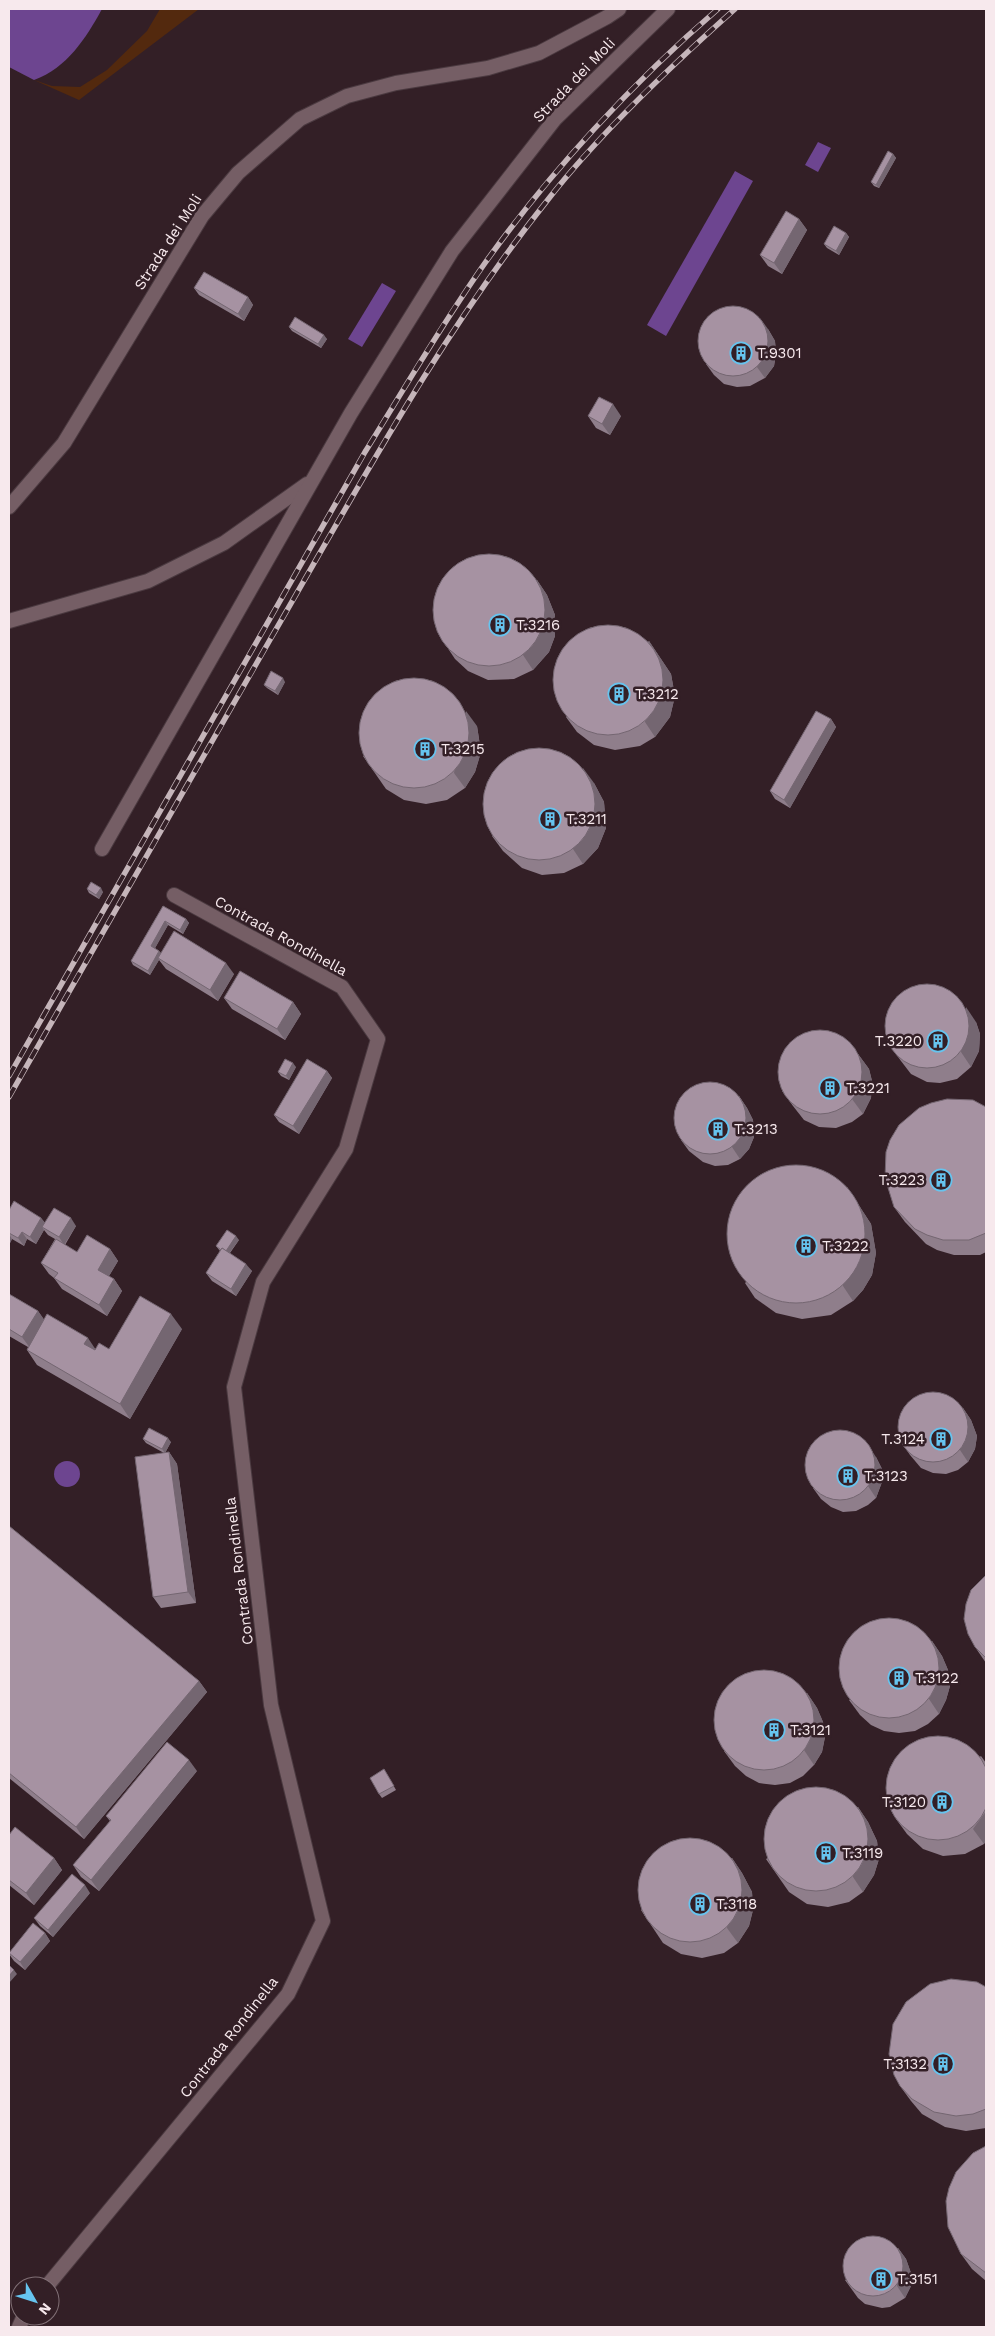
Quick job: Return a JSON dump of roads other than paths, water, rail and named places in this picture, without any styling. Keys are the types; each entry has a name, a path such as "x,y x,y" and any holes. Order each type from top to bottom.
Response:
{"street":[{"name":"Strada dei Moli","path":"9,506 64,443 202,216 238,173 300,119 347,96 396,83 488,68 539,53 608,17 619,9"},
{"name":"Strada dei Moli","path":"102,849 351,413 452,251 555,120 668,9"},
{"path":"9,620 148,581 224,543 312,481"},
{"name":"Contrada Rondinella","path":"56,2276 288,1994 323,1921 270,1705 234,1388 263,1282 346,1149 378,1039 342,987 174,895"}],"railway":[{"path":"9,1076 365,452 469,286 537,195 594,129 655,66 718,9"},
{"path":"9,1097 369,468 402,412 473,302 510,249 570,172 662,76 735,9"}],"place":[{"name":"T.9301","path":"741,353"},
{"name":"T.3216","path":"500,625"},
{"name":"T.3212","path":"619,694"},
{"name":"T.3215","path":"425,749"},
{"name":"T.3211","path":"550,819"},
{"name":"T.3220","path":"938,1041"},
{"name":"T.3221","path":"830,1088"},
{"name":"T.3213","path":"718,1129"},
{"name":"T.3223","path":"941,1180"},
{"name":"T.3222","path":"806,1246"},
{"name":"T.3124","path":"941,1439"},
{"name":"T.3123","path":"848,1476"},
{"name":"T.3122","path":"899,1678"},
{"name":"T.3121","path":"774,1730"},
{"name":"T.3120","path":"942,1802"},
{"name":"T.3119","path":"826,1853"},
{"name":"T.3118","path":"700,1904"},
{"name":"T.3132","path":"943,2064"},
{"name":"T.3151","path":"881,2279"}]}
